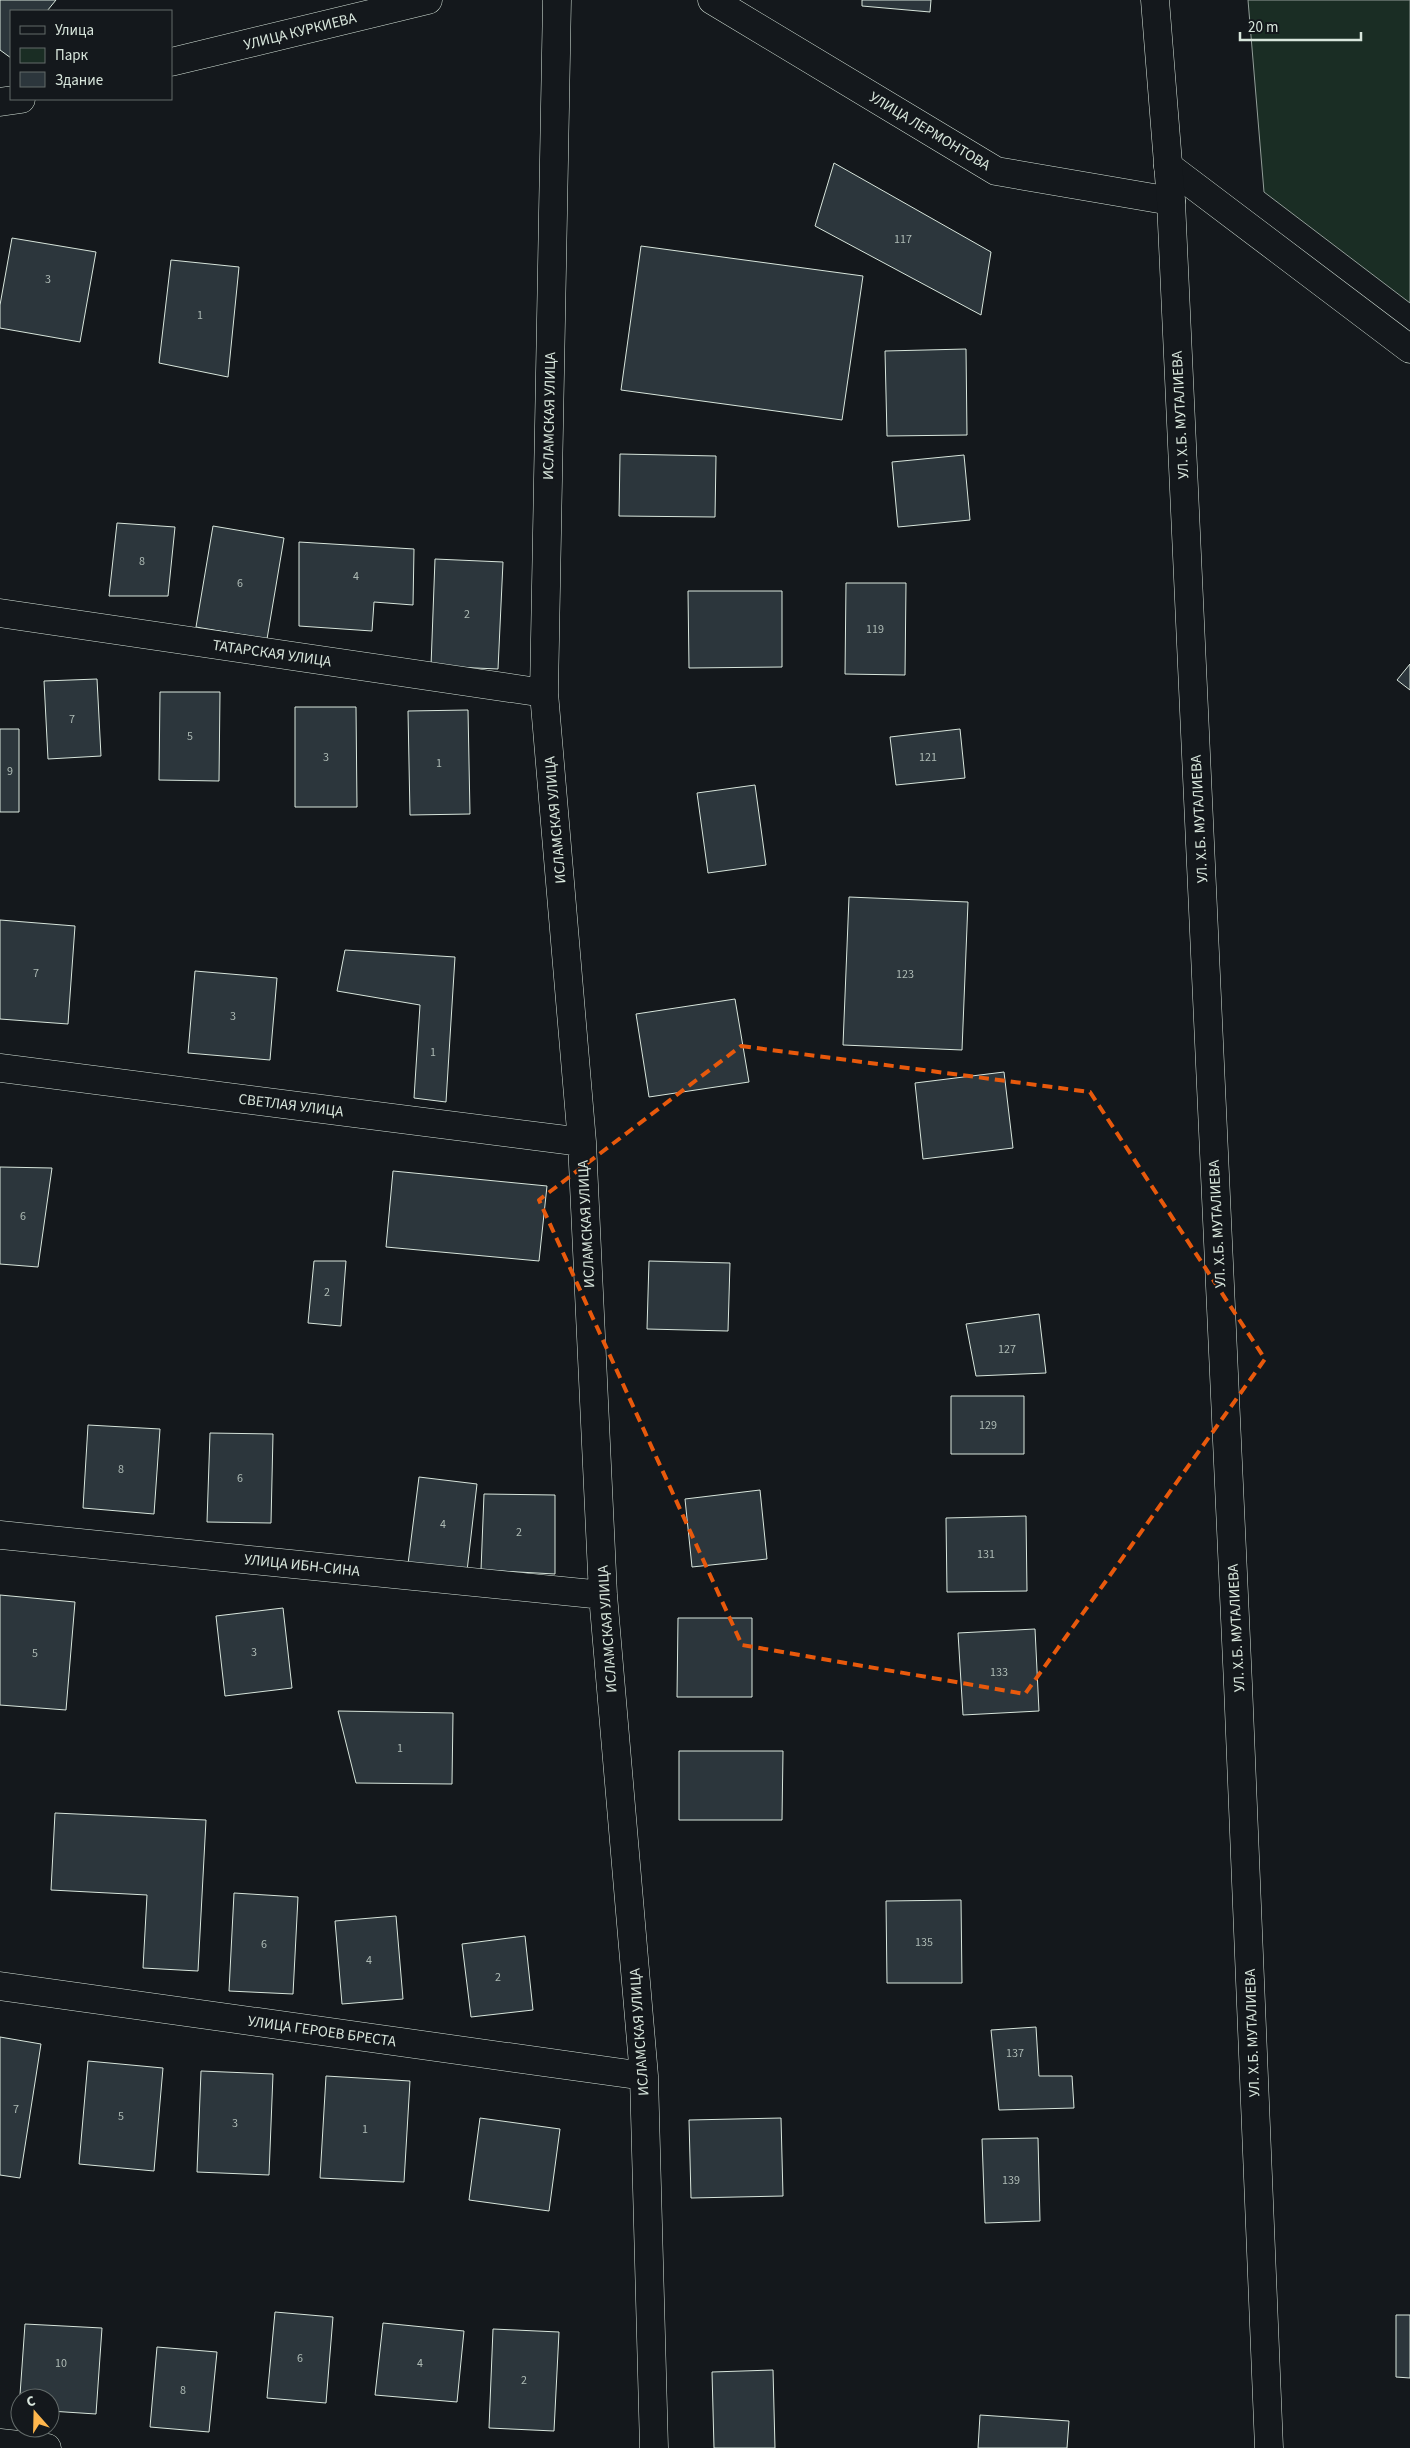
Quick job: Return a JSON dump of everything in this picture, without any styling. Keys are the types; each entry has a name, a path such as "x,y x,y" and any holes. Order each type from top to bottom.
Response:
{"street":[{"name":"УЛИЦА КУРКИЕВА","path":"172,62 428,0"},
{"name":"ИСЛАМСКАЯ УЛИЦА","path":"557,0 544,693 582,1142 603,1595 644,2076 654,2448"},
{"name":"УЛИЦА ЛЕРМОНТОВА","path":"712,0 996,171 1171,200"},
{"name":"УЛ. Х.Б. МУТАЛИЕВА","path":"1155,0 1171,200 1239,1694 1269,2448"},
{"path":"1168,166 1410,349"},
{"name":"ТАТАРСКАЯ УЛИЦА","path":"0,613 544,693"},
{"name":"СВЕТЛАЯ УЛИЦА","path":"0,1068 582,1142"},
{"name":"УЛИЦА ИБН-СИНА","path":"0,1535 603,1595"},
{"name":"УЛИЦА ГЕРОЕВ БРЕСТА","path":"0,1986 644,2076"},
{"path":"0,2443 47,2448"}],"highlighted area":[{"path":"741,1046 1090,1092 1265,1359 1025,1694 742,1645 539,1200"}],"green space":[{"path":"1248,0 1410,0 1410,303 1264,192"}],"building":[{"path":"0,0 56,0 48,10 10,10 10,57 0,50"},
{"path":"862,0 931,0 930,12 862,6"},
{"path":"834,163 991,252 981,315 815,226"},
{"path":"12,238 96,252 80,342 0,328 0,305"},
{"path":"641,246 863,276 842,420 621,390"},
{"path":"171,260 239,267 228,377 159,363"},
{"path":"966,349 967,435 887,436 885,351"},
{"path":"620,454 716,456 715,517 619,516"},
{"path":"964,455 970,520 898,527 892,462"},
{"path":"117,523 175,527 168,596 109,596"},
{"path":"213,526 284,538 267,639 196,627"},
{"path":"299,542 414,549 413,605 374,602 372,631 299,626"},
{"path":"435,559 503,562 498,669 431,666"},
{"path":"846,583 906,583 905,675 845,674"},
{"path":"688,591 782,591 782,667 689,668"},
{"path":"1410,664 1410,690 1397,680"},
{"path":"97,679 101,756 48,759 44,681"},
{"path":"160,692 220,692 219,781 159,780"},
{"path":"295,707 356,707 357,807 295,807"},
{"path":"468,710 470,814 410,815 408,711"},
{"path":"0,729 19,729 19,812 0,812"},
{"path":"960,729 965,778 896,785 890,737"},
{"path":"755,785 766,865 708,873 697,793"},
{"path":"849,897 968,902 962,1050 843,1045"},
{"path":"0,920 75,926 68,1024 0,1019"},
{"path":"345,950 455,957 446,1102 414,1098 420,1005 337,991"},
{"path":"195,971 277,978 270,1060 188,1053"},
{"path":"735,999 749,1082 649,1097 636,1014"},
{"path":"1004,1072 1013,1148 923,1159 915,1083"},
{"path":"0,1167 52,1168 38,1267 0,1264"},
{"path":"393,1171 547,1186 539,1261 386,1247"},
{"path":"314,1261 346,1261 341,1326 308,1323"},
{"path":"649,1261 730,1263 728,1331 647,1329"},
{"path":"1039,1314 1046,1373 976,1376 966,1324"},
{"path":"951,1396 1024,1396 1024,1454 951,1454"},
{"path":"88,1425 160,1429 154,1514 83,1508"},
{"path":"210,1433 273,1434 271,1523 207,1522"},
{"path":"419,1477 477,1484 467,1571 408,1564"},
{"path":"760,1490 767,1559 692,1567 685,1499"},
{"path":"484,1494 555,1495 555,1574 481,1570"},
{"path":"1026,1516 1027,1591 947,1592 946,1518"},
{"path":"0,1595 75,1602 66,1710 0,1705"},
{"path":"283,1608 292,1688 225,1696 216,1616"},
{"path":"678,1618 752,1618 752,1697 677,1697"},
{"path":"1035,1629 1039,1711 963,1715 958,1633"},
{"path":"338,1711 453,1713 452,1784 356,1783"},
{"path":"679,1751 783,1751 782,1820 679,1820"},
{"path":"55,1813 206,1820 198,1971 143,1968 147,1895 51,1890"},
{"path":"234,1893 298,1897 293,1994 229,1991"},
{"path":"961,1900 962,1983 887,1983 886,1901"},
{"path":"396,1916 403,1999 342,2004 335,1921"},
{"path":"525,1936 533,2010 471,2017 462,1944"},
{"path":"1036,2027 1039,2076 1072,2076 1074,2108 999,2110 991,2030"},
{"path":"0,2037 41,2044 20,2178 0,2175"},
{"path":"88,2061 163,2068 154,2171 79,2164"},
{"path":"201,2071 273,2074 269,2175 197,2172"},
{"path":"326,2076 410,2081 404,2182 320,2178"},
{"path":"480,2118 560,2129 549,2211 469,2200"},
{"path":"781,2118 783,2196 691,2198 689,2120"},
{"path":"1038,2138 1040,2221 985,2223 982,2139"},
{"path":"275,2312 333,2317 326,2403 267,2398"},
{"path":"1396,2315 1410,2315 1410,2378 1396,2377"},
{"path":"383,2323 464,2331 457,2402 375,2395"},
{"path":"25,2324 102,2328 96,2414 60,2412 60,2388 20,2388"},
{"path":"493,2329 559,2332 554,2431 489,2428"},
{"path":"157,2347 217,2352 209,2432 150,2427"},
{"path":"773,2370 775,2448 714,2448 712,2372"},
{"path":"980,2415 1069,2421 1067,2448 978,2448"}]}
